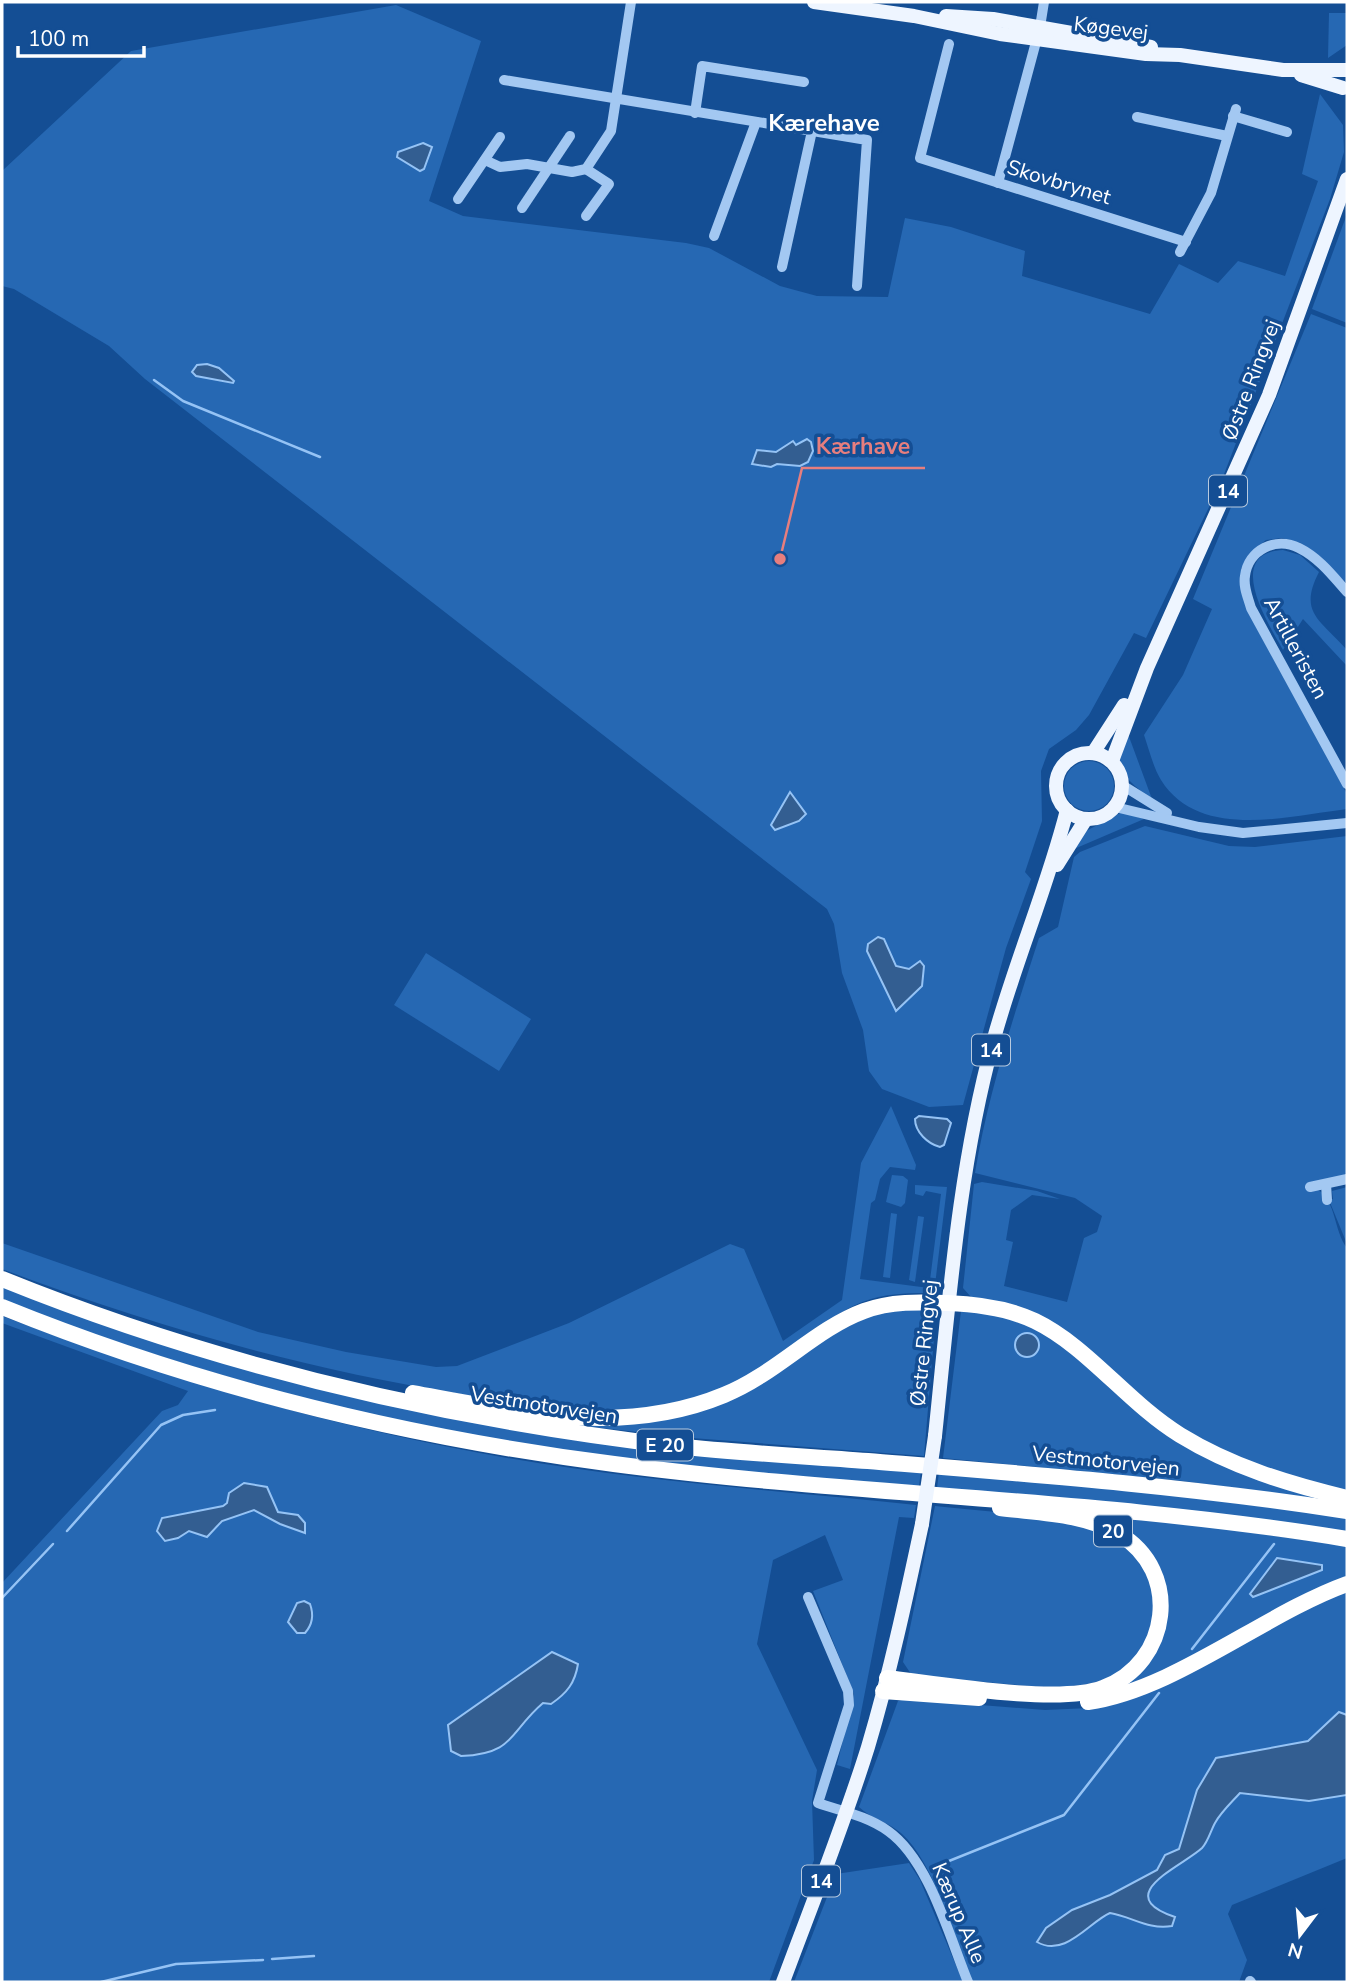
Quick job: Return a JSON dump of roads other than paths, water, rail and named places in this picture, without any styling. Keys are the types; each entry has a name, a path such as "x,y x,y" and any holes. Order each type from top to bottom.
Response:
{"highway":[{"name":"Vestmotorvejen","path":"2,1279 154,1334 326,1384 453,1412 557,1430 678,1446 1173,1488 1347,1511"},
{"name":"E 20","path":"154,1334 433,1396 561,1417 616,1420 673,1412 726,1395 773,1370 829,1330 864,1311 903,1302 950,1303"},
{"path":"950,1303 1003,1311 1032,1320 1067,1342 1133,1402 1199,1446 1268,1476 1347,1498"},
{"name":"E 20","path":"2,1307 121,1351 236,1387 432,1434 615,1464 820,1484 1144,1510 1347,1539"},
{"name":"20","path":"820,1484 1096,1524 1133,1543 1148,1560 1158,1581 1161,1624 1150,1651 1133,1671 1102,1689 1045,1695 885,1684"},
{"path":"885,1684 1059,1704 1107,1699 1164,1676 1314,1597 1347,1584"}],"main road":[{"name":"Køgevej","path":"814,2 914,16 993,19 1038,33 1128,41 1180,55 1283,70 1347,69"},
{"path":"1345,94 1347,69"},
{"name":"Køgevej","path":"1283,70 1345,94"},
{"name":"Østre Ringvej","path":"1112,761 1147,668 1269,395 1347,179"},
{"name":"Østre Ringvej","path":"1093,752 1147,668"},
{"path":"1093,752 1112,761 1118,769 1122,785 1115,807 1101,816 1086,818 1067,810 1056,788 1060,770 1071,758 1093,752"},
{"name":"Østre Ringvej","path":"783,1982 847,1812 885,1684 922,1524 935,1436 964,1180 978,1109 1014,972 1048,880 1067,810"},
{"name":"Østre Ringvej","path":"1048,880 1086,818"}],"street":[{"path":"485,160 500,167 527,164 572,172 586,169 611,131 631,2"},
{"path":"998,183 1044,2"},
{"name":"Skovbrynet","path":"949,44 920,158 1183,247 1211,193 1227,136"},
{"path":"695,113 702,66 804,82"},
{"path":"504,80 867,140 857,286"},
{"path":"1137,117 1227,136 1235,112 1287,132"},
{"path":"714,236 756,122"},
{"path":"782,267 812,131"},
{"path":"458,199 500,136"},
{"path":"522,208 570,136"},
{"path":"586,169 609,184 586,216"},
{"name":"Artilleristen","path":"1347,592 1317,559 1296,546 1284,544 1268,545 1256,552 1245,576 1251,608 1347,784"},
{"path":"1122,785 1129,792 1182,821"},
{"path":"1115,807 1199,827 1243,833 1347,823"},
{"path":"1310,1187 1347,1179"},
{"path":"1326,1184 1328,1200"},
{"path":"808,1597 848,1691 849,1705 818,1803 847,1812"},
{"name":"Kærup Alle","path":"847,1812 877,1824 909,1851 924,1877 968,1982"}],"waterway":[{"path":"154,380 183,401 320,457"},
{"path":"67,1531 161,1425 183,1415 215,1410"},
{"path":"2,1598 53,1544"},
{"path":"1192,1649 1274,1544"},
{"path":"934,1867 1064,1815 1159,1693"},
{"path":"272,1959 314,1956"},
{"path":"101,1982 176,1964 263,1960"}],"place":[{"name":"Kærhave","path":"780,559"}],"district":[{"name":"Kærehave","path":"824,123"}]}
